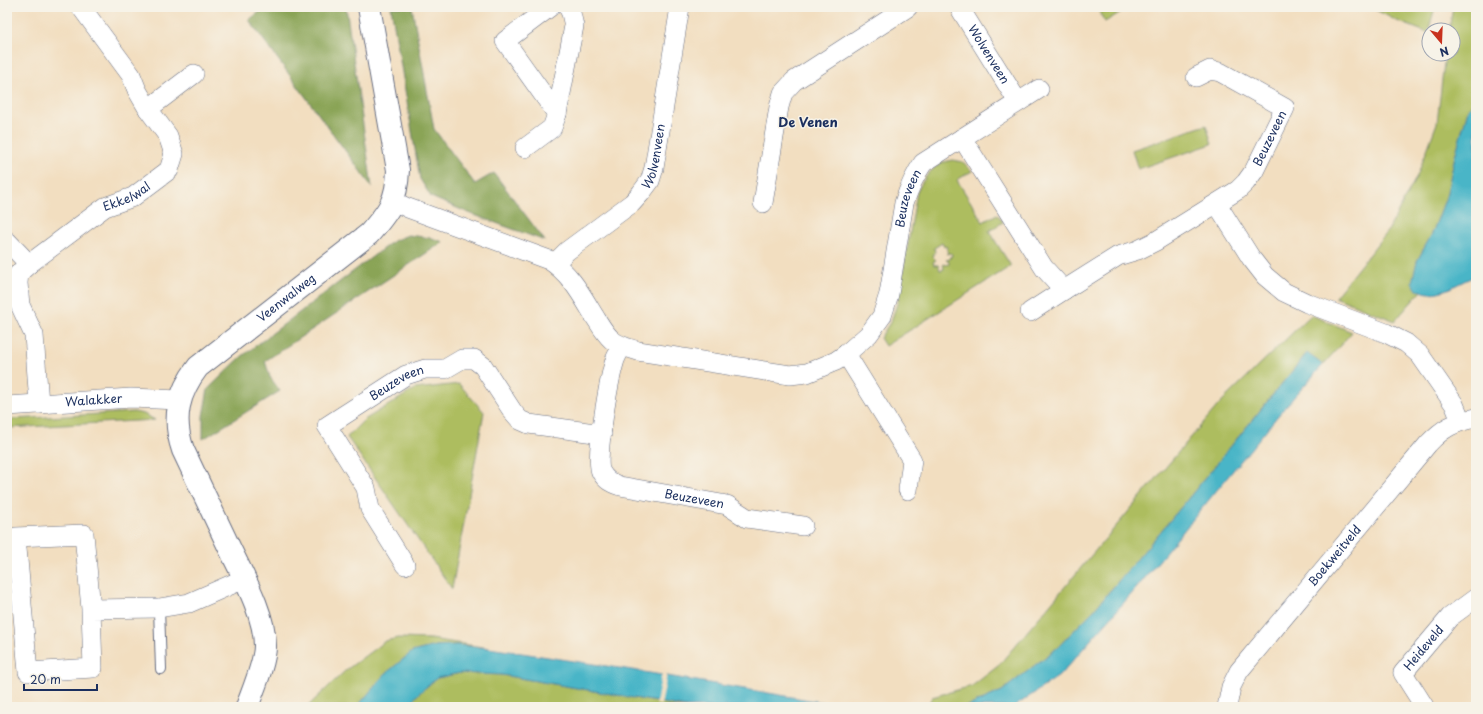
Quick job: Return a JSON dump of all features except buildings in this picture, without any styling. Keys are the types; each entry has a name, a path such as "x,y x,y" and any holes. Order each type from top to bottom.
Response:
{"street":[{"name":"Ekkelwal","path":"39,404 34,335 20,305 18,283 19,273 105,207 133,197 169,170 174,154 168,136 148,109 137,90 131,75 81,7"},
{"name":"Veenwalweg","path":"247,707 263,661 265,647 264,632 260,616 244,579 183,450 178,430 180,400 182,390 198,367 369,234 384,216 393,201 397,189 398,170 369,7"},
{"path":"550,7 504,41 557,114"},
{"path":"525,148 552,128 557,114 574,26 568,7"},
{"name":"Wolvenveen","path":"555,264 567,252 632,203 650,182 654,168 680,7"},
{"path":"763,203 779,107 783,93 794,81 908,7"},
{"name":"Wolvenveen","path":"959,7 1018,102"},
{"name":"Beuzeveen","path":"1030,312 1118,256 1138,250 1156,241 1217,204 1238,190 1250,176 1285,108 1220,72 1210,70 1196,77"},
{"path":"148,109 194,74"},
{"path":"1039,89 962,138 1044,268 1064,290"},
{"name":"Beuzeveen","path":"393,201 408,208 549,260 572,281 604,331 622,346 638,351 790,375 807,373 836,361 869,334 882,316 886,306 904,203 908,189 915,174 923,163 962,138"},
{"name":"Boekweitveld","path":"1217,204 1251,258 1266,276 1284,292 1307,303 1386,333 1406,344 1420,355 1454,404 1469,419 1450,425 1438,433 1428,444 1239,671 1231,686 1227,707"},
{"path":"7,241 29,264"},
{"name":"Beuzeveen","path":"622,346 615,360 611,378 599,457 600,471 608,482 620,486 727,505 747,518 803,526"},
{"path":"846,354 912,460 908,490"},
{"name":"Beuzeveen","path":"405,565 370,509 366,488 327,426 333,422 406,375 425,369 445,369 462,359 474,360 483,366 513,412 520,420 529,424 602,434"},
{"name":"Walakker","path":"7,406 131,398 180,400"},
{"path":"84,534 91,609 93,668 28,672 16,538 84,534"},
{"path":"91,609 159,608 189,603 244,579"},
{"name":"Heideveld","path":"1423,707 1424,706 1403,673 1450,617 1476,598"}],"lane":[{"path":"159,608 161,669"}],"green space":[{"path":"266,7 346,7 372,187 249,20"},
{"path":"391,7 412,7 434,129 475,184 494,173 545,241 469,213 431,197 420,179"},
{"path":"1096,7 1129,7 1105,22"},
{"path":"1370,7 1435,7 1431,22 1421,22 1421,30 1397,21"},
{"path":"1453,7 1476,7 1476,98 1468,110 1455,156 1446,197 1432,234 1417,261 1417,290 1421,291 1395,321 1335,297 1389,229 1418,174 1437,123 1444,62 1461,62 1461,22 1450,22"},
{"path":"1206,125 1212,144 1138,169 1132,150"},
{"path":"953,160 963,162 972,171 957,180 983,222 997,214 1003,222 989,231 1011,266 885,346 880,338 891,321 898,301 917,192 931,171 947,161","holes":["942,243 944,247 948,247 947,250 949,252 946,254 951,253 952,255 951,257 950,256 950,259 946,260 949,264 943,264 944,269 940,270 938,265 934,265 933,262 936,260 932,256 935,252 934,248"]},
{"path":"408,235 432,238 443,242 265,361 270,377 280,391 203,439 203,416 208,389 241,357 393,241"},
{"path":"1311,315 1352,332 1323,365 1306,354 1183,505 1094,610 1057,648 1002,691 966,707 927,707 932,697 972,686 998,666 1220,403"},
{"path":"459,384 484,412 452,589 347,437 364,420 415,389"},
{"path":"134,412 144,414 155,420 8,428 8,423 14,419"},
{"path":"398,638 431,639 489,648 456,645 435,646 412,652 385,674 357,707 307,707 346,670 385,641"},
{"path":"460,673 502,675 686,707 407,707 418,694 437,678"}],"water":[{"path":"1476,98 1476,276 1442,291 1428,293 1417,290 1412,282 1417,261 1432,234 1446,197 1455,156 1468,110"},
{"path":"1307,353 1323,365 1285,407 1135,590 1059,676 1014,707 966,707 1002,691 1057,648 1094,610 1183,505"},
{"path":"456,645 489,648 626,669 851,707 686,707 502,675 460,673 437,678 418,694 407,707 357,707 385,674 412,652 435,646"}],"pier":[{"path":"662,673 667,674 661,705 656,704"}],"district":[{"name":"De Venen","path":"808,122"}]}
